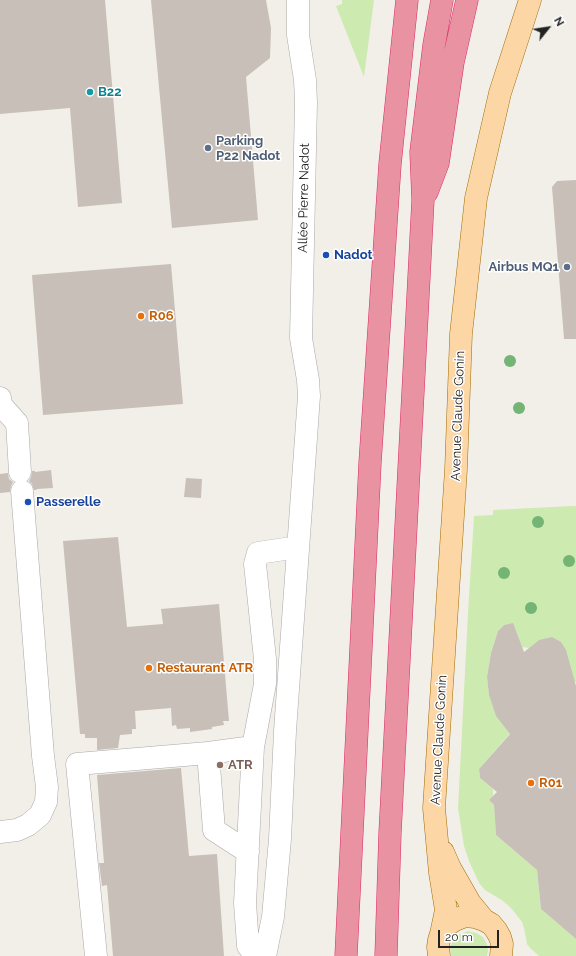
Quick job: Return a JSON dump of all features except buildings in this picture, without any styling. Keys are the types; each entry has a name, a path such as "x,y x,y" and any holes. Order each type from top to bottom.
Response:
{"highway":[{"path":"386,956 390,833 423,200 421,152 434,45 442,0"},
{"path":"423,200 438,163 453,62 467,0"},
{"path":"346,956 370,463 390,164 407,4"}],"main road":[{"name":"Avenue Claude Gonin","path":"439,956 439,940 446,910 440,874 434,808 456,469 461,327 476,198 500,92 530,0"},
{"name":"Avenue Claude Gonin","path":"438,840 450,868 470,903 484,920 491,924 496,930 505,952"},
{"path":"441,934 447,926 455,920 465,916 475,916 484,920"}],"street":[{"name":"Allée Pierre Nadot","path":"264,956 273,917 280,839 285,731 309,396 301,338 306,102 305,80 298,35 298,0"},
{"path":"0,398 1,405 17,423 47,787 46,802 40,815 28,825 17,830 0,832"},
{"path":"256,956 248,946 245,903 253,747 265,684 265,659 255,564 258,553 298,547"},
{"path":"96,956 77,764 208,753 253,747"},
{"path":"208,753 214,830 248,852"}],"green space":[{"path":"342,0 374,0 364,77 336,6 342,4"},
{"path":"576,506 576,682 539,640 529,648 522,647 509,624 504,625 498,631 491,653 487,677 489,695 496,715 511,732 479,769 480,778 493,789 493,796 489,800 494,805 496,835 537,870 541,909 576,939 576,956 539,956 527,944 522,922 516,914 503,901 485,890 479,883 464,846 458,808 474,516 493,515 493,510"},
{"path":"468,931 483,937 487,944 487,956 451,956 450,946 454,939 460,934"}],"place":[{"name":"B22","path":"90,92"},
{"name":"Parking P22 Nadot","path":"208,148"},
{"name":"Nadot","path":"326,255"},
{"name":"Airbus MQ1","path":"567,267"},
{"name":"R06","path":"141,316"},
{"name":"Passerelle","path":"28,502"},
{"name":"Restaurant ATR","path":"149,668"},
{"name":"ATR","path":"220,765"},
{"name":"R01","path":"531,783"}]}
